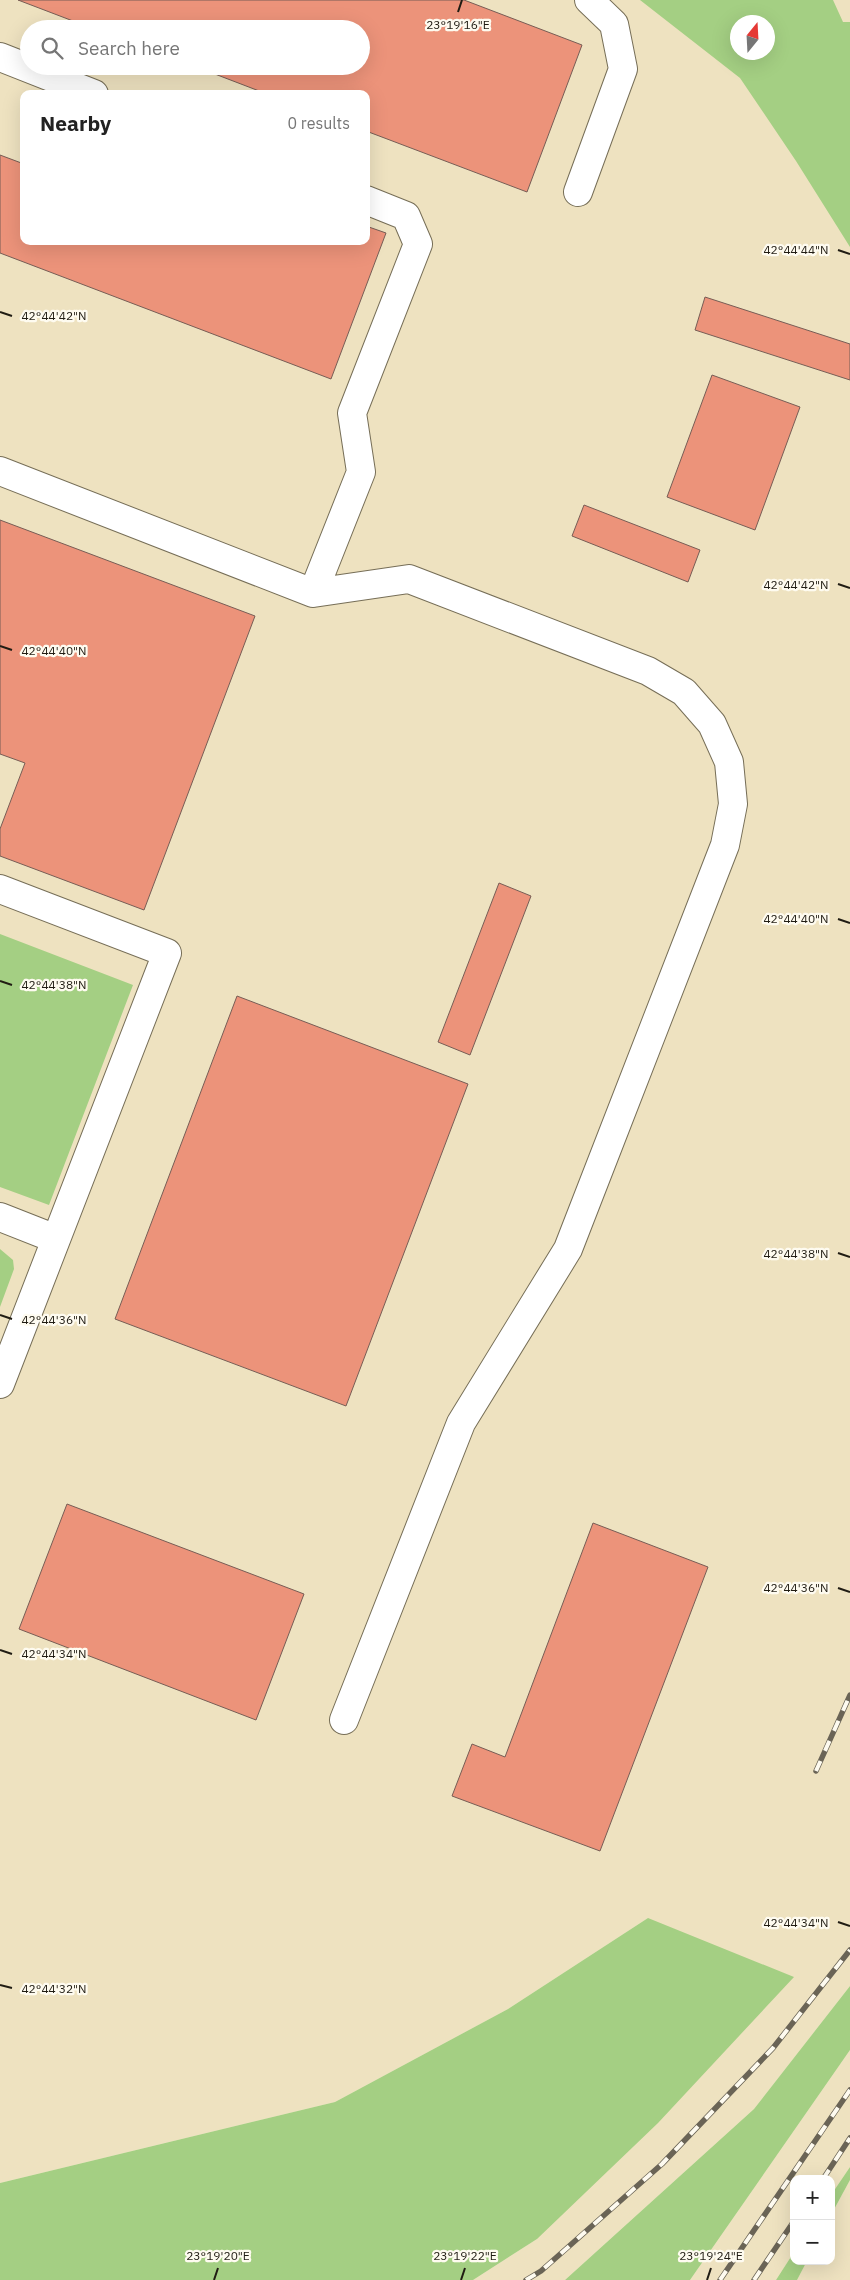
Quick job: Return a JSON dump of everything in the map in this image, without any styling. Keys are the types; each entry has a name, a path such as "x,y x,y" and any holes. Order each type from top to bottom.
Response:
{"lane":[{"path":"578,192 623,69 614,24 590,0"},
{"path":"0,57 20,65"},
{"path":"46,75 84,90"},
{"path":"313,593 361,472 352,413 418,244 406,216 370,202"},
{"path":"0,471 313,593 409,579 648,671 684,692 712,724 729,762 733,804 725,845 568,1249 461,1423 344,1720"},
{"path":"0,890 167,952 0,1384"},
{"path":"0,1217 56,1239"}],"shaded area":[{"path":"0,0 850,0 850,1986 754,2109 565,2280 473,2280 537,2239 648,1918 508,2009 335,2102 0,2183"},
{"path":"850,2050 850,2167 835,2189 835,2175 790,2175 790,2258 776,2280 690,2280"},
{"path":"850,2180 850,2280 797,2280 805,2265 835,2265 835,2208"}],"green space":[{"path":"640,0 833,0 843,22 850,22 850,247 796,161 740,78"},
{"path":"0,934 133,985 49,1205 0,1187"},
{"path":"0,1249 13,1260 14,1269 0,1307"},
{"path":"648,1918 794,1977 658,2123 537,2239 473,2280 0,2280 0,2183 335,2102 508,2009"},
{"path":"850,1986 850,2050 690,2280 565,2280 754,2109"},
{"path":"850,2167 850,2180 835,2208 835,2189"},
{"path":"790,2258 790,2265 805,2265 797,2280 776,2280"}],"building":[{"path":"18,0 464,0 582,45 527,192 370,133 370,90 257,90 217,75 370,75 370,20 70,20"},
{"path":"0,155 20,162 20,245 370,245 370,227 386,233 331,379 0,253"},
{"path":"705,297 850,344 850,380 695,330"},
{"path":"712,375 800,407 755,530 667,497"},
{"path":"584,505 700,550 688,582 572,536"},
{"path":"0,520 255,616 144,910 0,856 0,829 25,763 0,754"},
{"path":"499,883 531,896 470,1055 438,1042"},
{"path":"237,996 468,1084 346,1406 115,1319"},
{"path":"67,1504 304,1594 256,1720 19,1629"},
{"path":"593,1523 708,1567 600,1851 452,1796 472,1744 505,1757"}],"railway":[{"path":"816,1771 850,1695"},
{"path":"526,2280 541,2271 662,2164 773,2048 850,1950"},
{"path":"720,2280 850,2090"},
{"path":"826,2175 850,2138"},
{"path":"754,2280 790,2227"}]}
